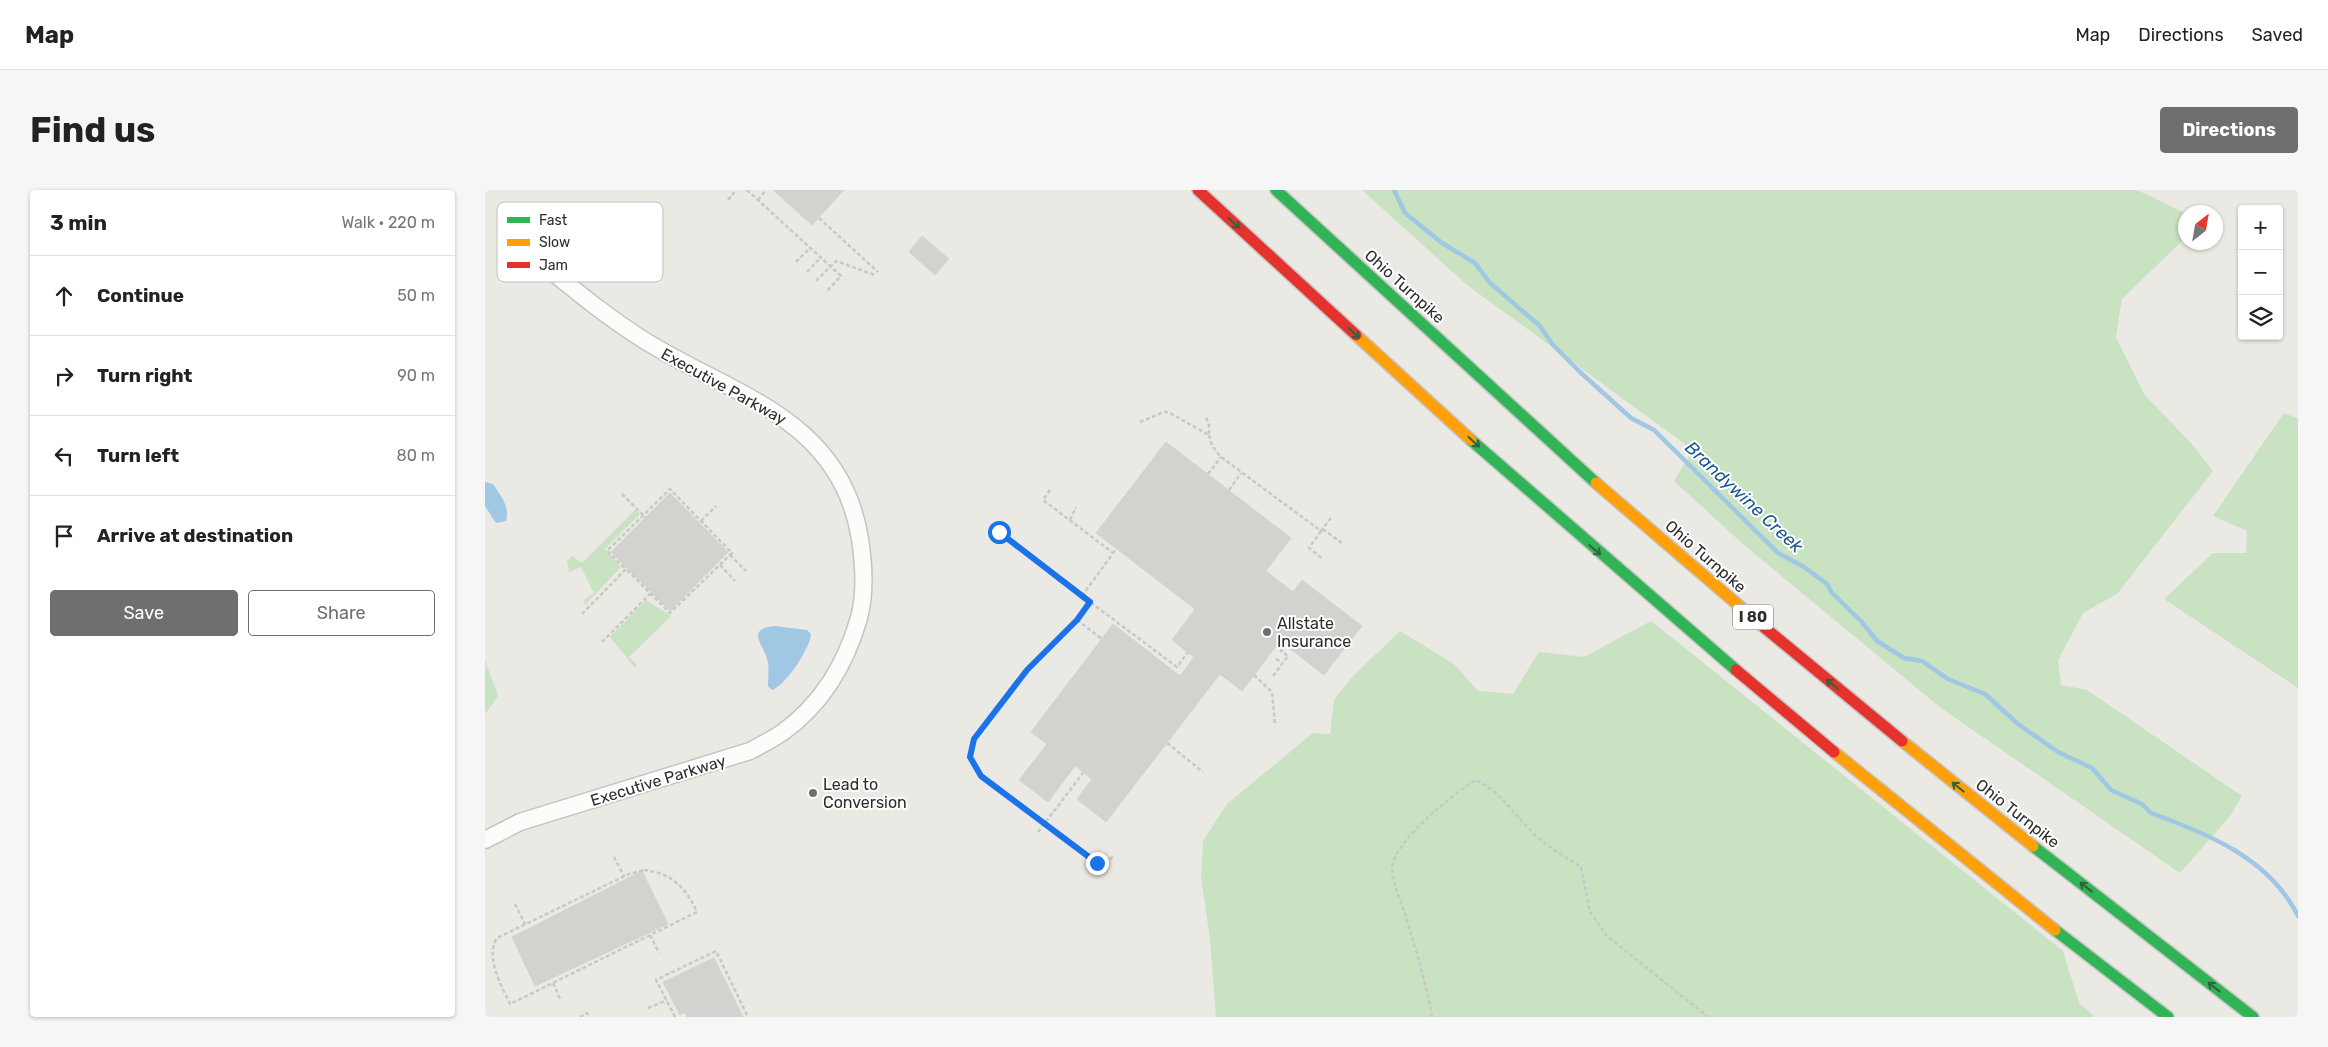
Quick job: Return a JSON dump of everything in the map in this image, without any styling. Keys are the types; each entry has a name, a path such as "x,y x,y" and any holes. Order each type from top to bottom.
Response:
{"highway":[{"path":"1198,190 1519,482 1734,670 1999,886 2168,1017"},
{"name":"Ohio Turnpike","path":"1276,190 1555,445 1708,580 1980,804 2253,1017"}],"street":[{"name":"Executive Parkway","path":"485,840 519,822 750,751 783,732 812,708 835,676 848,651 861,608 864,571 857,523 846,492 827,460 802,431 773,410 659,350 610,319 564,282"}],"path":[{"path":"727,200 736,190"},
{"path":"747,190 841,276 827,291"},
{"path":"758,200 766,190"},
{"path":"817,281 835,261 876,273 819,218"},
{"path":"796,262 810,248"},
{"path":"807,272 821,257"},
{"path":"1140,422 1168,412 1209,434"},
{"path":"1206,417 1212,446 1221,456 1263,489 1277,496 1343,544"},
{"path":"1208,474 1221,456"},
{"path":"1229,490 1241,473"},
{"path":"730,555 670,614 607,551 670,489 732,553 730,555 746,571"},
{"path":"1050,490 1043,500 1113,553"},
{"path":"622,494 644,516"},
{"path":"701,521 716,506"},
{"path":"1070,520 1076,507"},
{"path":"1323,558 1309,548 1331,518"},
{"path":"991,527 1177,667 1188,652"},
{"path":"1082,596 1116,549"},
{"path":"720,565 735,582"},
{"path":"582,614 626,570"},
{"path":"602,642 651,594"},
{"path":"1090,602 1077,620 1027,670 974,739 970,757 981,776 1097,863 1108,862 1113,857"},
{"path":"1077,620 1101,639"},
{"path":"1273,676 1288,656 1281,651 1285,645"},
{"path":"1277,659 1283,663"},
{"path":"1254,675 1272,692 1275,724"},
{"path":"1167,743 1203,772"},
{"path":"1038,832 1083,773"},
{"path":"1432,1017 1428,995 1392,869 1401,847 1423,822 1461,789 1476,780 1489,786 1508,804 1531,831 1581,867 1590,912 1607,936 1708,1017"},
{"path":"614,857 624,876"},
{"path":"644,870 664,874 685,889 697,912 510,1004 494,972 489,957 492,943 497,938 574,900 624,876 644,870"},
{"path":"574,900 576,904"},
{"path":"515,904 525,924"},
{"path":"650,935 659,953"},
{"path":"675,1017 656,980 716,951 749,1017"},
{"path":"553,983 561,1001"},
{"path":"648,1008 667,1000"},
{"path":"580,1017 587,1014 589,1017"}],"green space":[{"path":"1362,190 2137,190 2178,210 2178,245 2122,299 2116,337 2144,394 2191,443 2213,471 2117,594 2083,613 2058,660 2061,685 2087,690 2242,796 2230,816 2180,873 1941,708 1744,545 1674,481 1693,450 1467,285"},
{"path":"2284,413 2298,419 2298,688 2164,599 2213,553 2246,553 2247,531 2213,516"},
{"path":"636,509 640,514 605,549 621,567 585,605 584,600 594,593 581,567 569,572 567,561 572,556 582,563"},
{"path":"646,600 671,616 629,657 637,665 635,668 610,637"},
{"path":"1651,621 2063,951 2079,1003 2095,1017 1216,1017 1210,939 1201,877 1203,841 1227,804 1313,733 1330,734 1334,700 1352,677 1400,631 1454,664 1478,691 1513,694 1539,652 1584,657"},
{"path":"485,660 498,696 485,714"}],"water":[{"path":"485,482 493,484 502,497 507,511 506,521 496,523 485,506"},
{"path":"775,626 807,630 811,634 810,641 796,666 783,682 772,690 768,686 768,663 758,635 765,628"}],"building":[{"path":"773,190 844,190 812,225"},
{"path":"922,236 949,259 935,275 909,252"},
{"name":"Allstate Insurance","path":"1166,442 1291,538 1266,571 1293,592 1302,580 1362,626 1324,675 1280,641 1242,691 1220,674 1106,822 1077,799 1092,779 1075,766 1048,802 1019,780 1047,744 1031,732 1113,624 1180,676 1194,657 1172,640 1195,609 1096,533"},
{"path":"670,493 728,552 670,611 611,552"},
{"path":"642,871 668,924 535,986 512,937"},
{"path":"714,958 743,1017 687,1017 685,1012 680,1015 663,982"}],"waterway":[{"name":"Brandywine Creek","path":"1394,190 1405,213 1442,243 1475,263 1490,283 1540,326 1553,345 1580,372 1631,418 1654,430 1778,553 1804,567 1827,584 1832,593 1861,621 1877,641 1904,658 1922,661 1948,679 1985,694 2018,724 2058,752 2092,768 2111,790 2142,804 2151,813 2195,830 2236,851 2271,879 2286,896 2298,916"}],"traffic: fast":[{"path":"1276,190 1596,483"},
{"path":"1471,440 1736,670"},
{"path":"2033,846 2253,1017"},
{"path":"2055,930 2168,1017"}],"traffic: slow":[{"path":"1356,335 1471,440"},
{"path":"1596,483 1765,628"},
{"path":"1902,741 2033,846"},
{"path":"1834,752 2055,930"}],"traffic: jam":[{"path":"1198,190 1356,335"},
{"path":"1765,628 1902,741"},
{"path":"1736,670 1834,752"}],"place":[{"name":"Allstate Insurance","path":"1267,632"},
{"name":"Lead to Conversion","path":"813,793"}],"route":[{"path":"999,532 1090,602 1077,620 1027,670 985,724 974,739 970,757 981,776 1097,863"}]}
